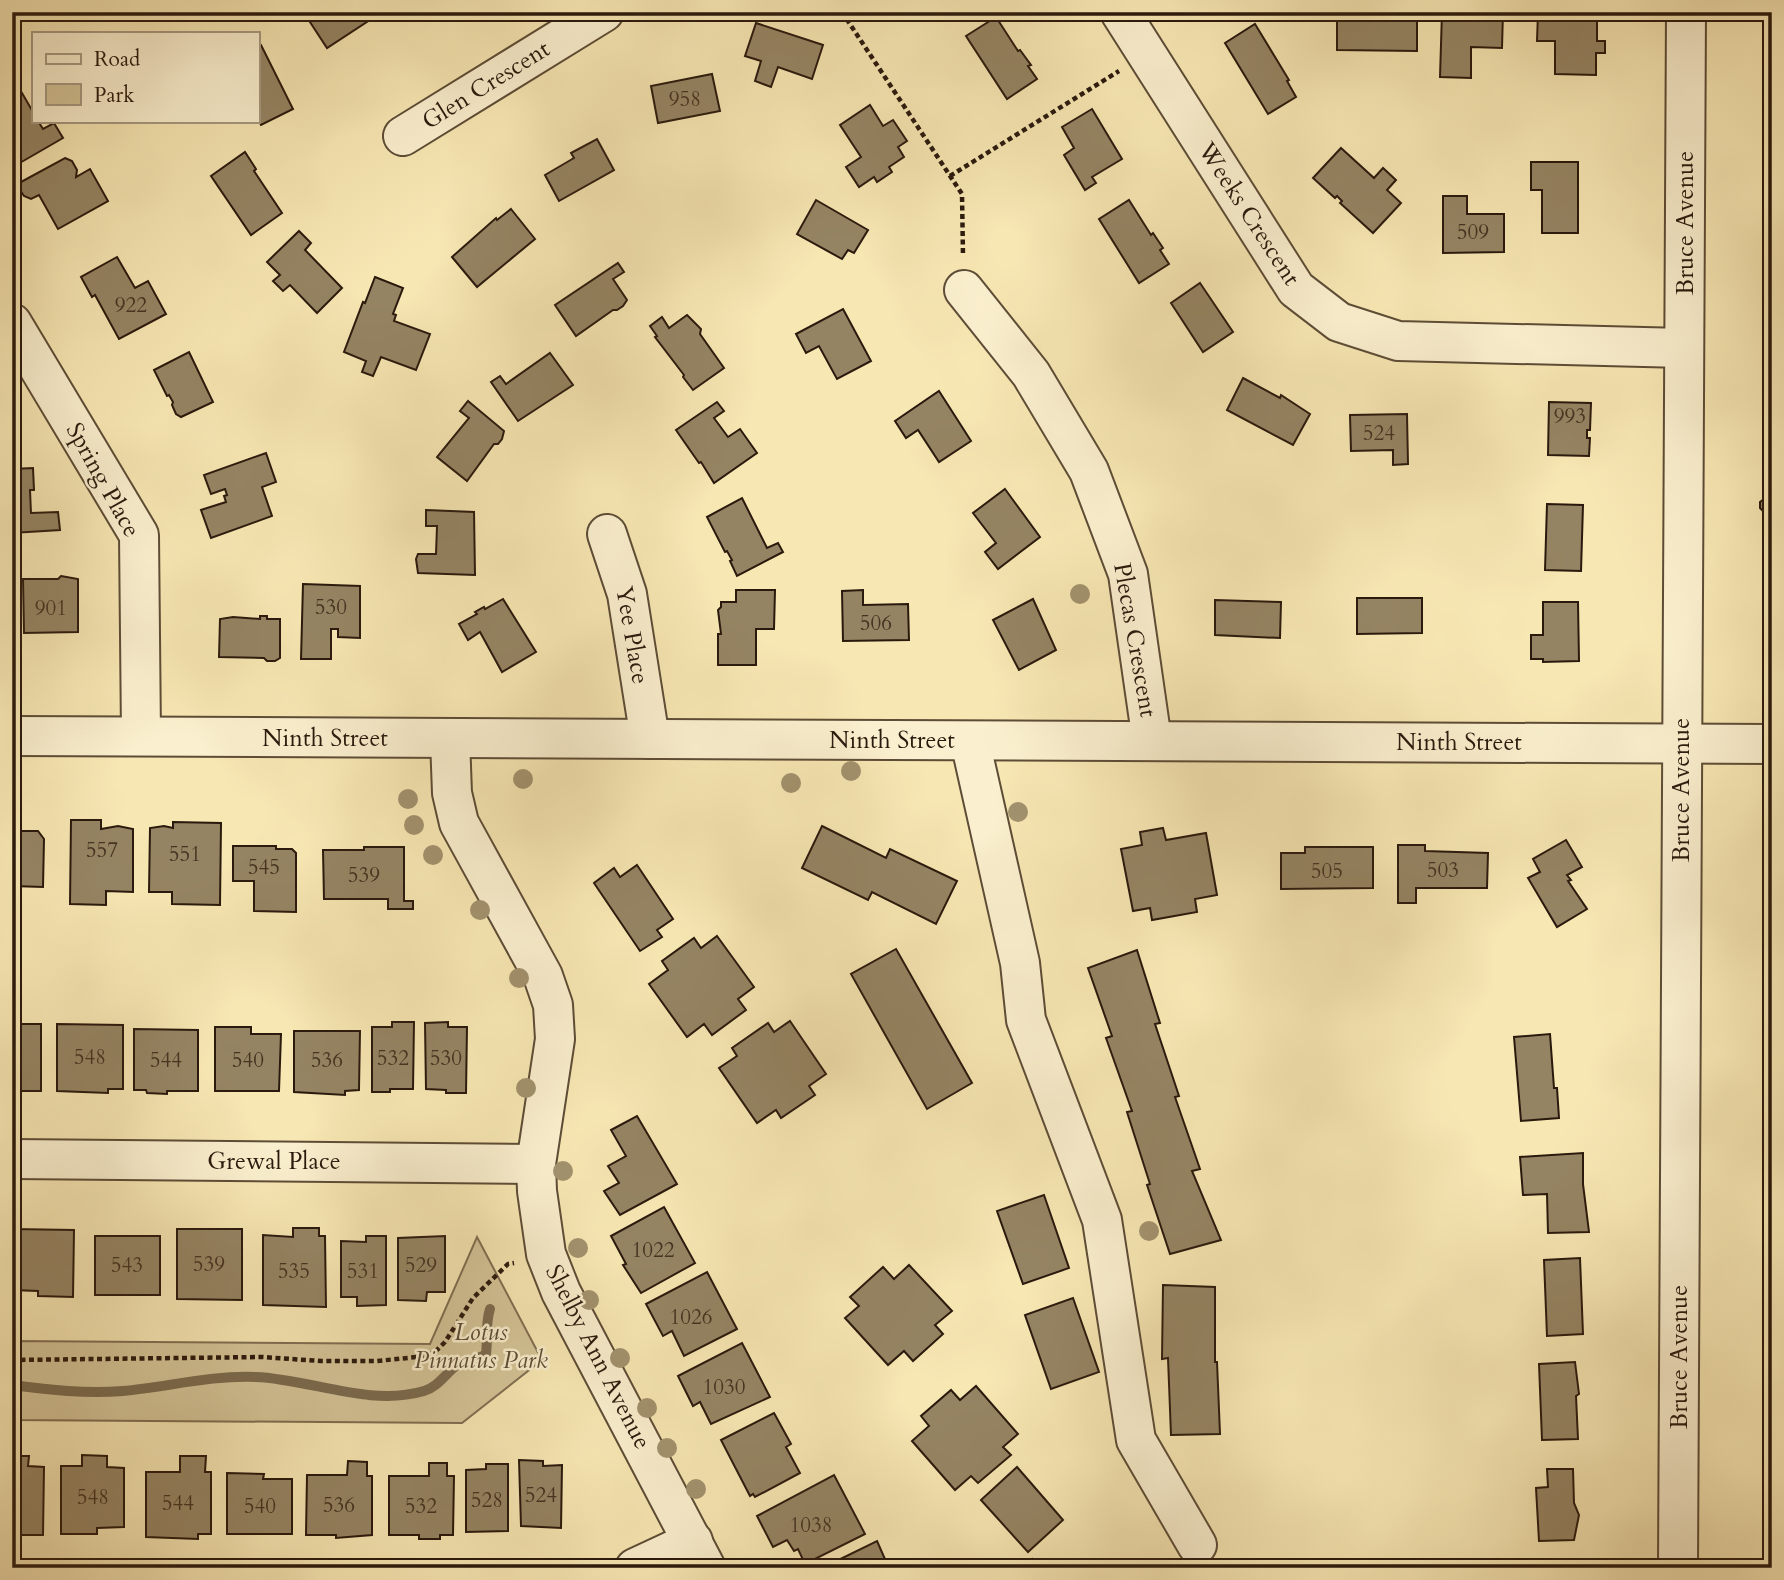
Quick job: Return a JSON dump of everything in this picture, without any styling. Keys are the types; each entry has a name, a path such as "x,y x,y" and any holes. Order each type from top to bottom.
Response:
{"street":[{"name":"Glen Crescent","path":"403,136 604,12"},
{"name":"Weeks Crescent","path":"1120,12 1296,289 1339,322 1398,341 1684,348"},
{"name":"Bruce Avenue","path":"1678,1568 1686,12"},
{"name":"Plecas Crescent","path":"964,290 1031,374 1089,471 1128,574 1152,741"},
{"name":"Spring Place","path":"12,323 139,535 141,736"},
{"name":"Yee Place","path":"607,534 627,594 650,739"},
{"name":"Ninth Street","path":"12,736 1772,744"},
{"name":"Shelby Ann Avenue","path":"450,739 452,793 459,823 543,976 553,1005 555,1039 536,1164 539,1211 546,1254 561,1292 699,1555"},
{"path":"970,741 1020,962 1026,1020 1102,1220 1136,1440 1197,1545"},
{"name":"Grewal Place","path":"12,1159 536,1164"},
{"path":"635,1568 699,1555"}],"path":[{"path":"842,12 962,194 964,290"},
{"path":"950,176 1145,55"},
{"path":"12,1360 262,1357 377,1361 427,1356 445,1342 473,1298 508,1264 546,1254"}],"green space":[{"name":"Lotus Pinnatus Park","path":"477,1237 542,1360 462,1423 12,1420 12,1341 430,1344"}],"building":[{"path":"317,12 382,12 327,48 308,19"},
{"path":"1417,12 1417,51 1337,50 1337,14"},
{"path":"1442,12 1503,12 1502,48 1471,47 1471,78 1440,77"},
{"path":"1538,12 1597,16 1597,41 1605,41 1605,53 1596,53 1596,75 1555,74 1555,41 1537,41"},
{"path":"996,17 1018,51 1020,50 1031,65 1028,66 1037,79 1007,99 966,36"},
{"path":"756,23 823,45 812,79 778,67 771,87 755,81 761,61 745,56"},
{"path":"1255,24 1289,80 1287,81 1296,97 1268,114 1225,43"},
{"path":"261,45 293,109 261,125 259,121"},
{"path":"712,74 720,111 658,123 651,86"},
{"path":"22,93 32,110 32,122 39,122 43,129 54,123 63,138 18,164 12,154 12,99"},
{"path":"870,105 883,126 893,120 907,141 898,147 904,157 889,167 892,172 877,182 874,177 859,187 846,167 861,157 840,125"},
{"path":"1092,109 1122,159 1092,177 1096,183 1085,190 1064,155 1074,148 1062,127"},
{"path":"597,139 614,170 559,201 545,175 574,158 571,153"},
{"path":"1341,148 1374,178 1383,168 1396,180 1387,190 1401,203 1373,233 1340,203 1342,201 1337,196 1335,198 1313,178"},
{"path":"245,152 256,169 254,171 282,213 251,235 211,176"},
{"path":"65,158 72,161 77,170 76,177 90,169 108,201 58,229 39,195 31,199 24,196 20,190 21,182"},
{"path":"1531,162 1578,162 1578,233 1542,233 1542,190 1531,190"},
{"path":"1443,196 1467,196 1467,214 1504,214 1504,252 1443,253"},
{"path":"816,200 868,230 854,253 848,250 842,259 797,234"},
{"path":"1129,200 1151,235 1153,233 1163,248 1160,250 1169,264 1139,283 1099,219"},
{"path":"511,209 535,239 477,287 452,257 496,218 497,220"},
{"path":"299,231 311,243 305,250 342,288 317,313 290,285 283,291 273,281 280,275 267,262"},
{"path":"117,257 135,288 148,281 166,314 119,339 95,295 92,297 81,277"},
{"path":"618,263 624,272 613,279 627,300 623,306 576,336 555,305"},
{"path":"375,277 403,288 393,314 396,315 394,321 430,334 416,370 381,357 373,376 362,372 366,361 344,352"},
{"path":"1200,283 1233,332 1203,352 1171,303"},
{"path":"843,309 871,361 837,379 819,346 806,353 796,334"},
{"path":"687,315 701,329 700,334 724,368 693,390 650,326 662,317 669,328"},
{"path":"189,352 213,402 181,417 176,414 173,402 154,370"},
{"path":"550,353 573,385 518,421 491,382 500,376 506,384"},
{"path":"1243,378 1280,398 1281,395 1310,414 1293,445 1227,410"},
{"path":"939,391 971,441 939,462 918,430 906,438 895,421"},
{"path":"468,401 504,431 502,439 498,444 494,444 467,481 437,457 469,418 460,411"},
{"path":"717,402 724,411 714,418 728,437 740,429 757,453 714,483 676,430"},
{"path":"1549,402 1591,403 1590,430 1587,430 1587,438 1590,438 1589,456 1548,455"},
{"path":"1407,414 1408,464 1393,465 1393,450 1351,451 1350,415"},
{"path":"266,453 276,482 262,487 272,516 211,538 201,510 226,502 224,496 227,495 225,489 211,494 204,475"},
{"path":"33,468 31,513 58,512 60,530 12,533 12,469"},
{"path":"1005,489 1040,537 998,569 985,552 996,543 973,513"},
{"path":"1764,492 1772,492 1772,557 1763,557 1763,511 1760,502 1764,499"},
{"path":"742,498 767,548 778,543 783,552 737,576 730,561 732,560 707,517"},
{"path":"1547,504 1583,505 1581,571 1545,570"},
{"path":"426,510 474,512 475,575 418,573 418,554 436,554 437,526 426,526"},
{"path":"61,576 78,579 78,632 24,633 23,579 58,579"},
{"path":"303,584 360,586 360,638 338,637 338,629 331,629 331,659 301,659"},
{"path":"736,590 775,590 774,629 756,629 756,665 718,665 718,634 721,634 718,610 721,602 736,602"},
{"path":"863,590 863,605 908,604 909,640 843,641 842,591"},
{"path":"1357,598 1422,598 1422,633 1357,634"},
{"path":"503,599 536,652 502,672 480,632 468,640 459,624 477,614 475,612"},
{"path":"1033,599 1056,650 1019,670 993,620"},
{"path":"1215,600 1281,602 1280,638 1215,635"},
{"path":"1543,602 1578,602 1579,661 1543,662 1543,659 1531,659 1531,635 1543,635"},
{"path":"1769,613 1772,613 1772,658 1770,630 1766,630 1766,626 1770,626"},
{"path":"260,616 280,619 280,658 267,661 264,658 219,657 220,619 260,619"},
{"path":"71,820 101,820 101,829 118,826 133,829 133,892 106,891 106,905 70,904"},
{"path":"173,822 221,823 220,905 172,904 172,892 149,892 150,828 173,828"},
{"path":"822,826 886,858 890,849 957,881 936,924 872,892 868,900 802,868"},
{"path":"1163,828 1166,840 1206,833 1217,895 1195,899 1197,912 1152,920 1150,908 1133,911 1121,849 1142,845 1140,832"},
{"path":"12,831 38,831 44,839 43,887 12,886"},
{"path":"1566,840 1582,867 1567,875 1571,880 1568,881 1587,909 1557,927 1528,878 1540,872 1533,859"},
{"path":"1398,845 1425,845 1425,851 1488,853 1487,888 1416,888 1416,903 1398,903"},
{"path":"233,846 276,846 276,849 292,849 296,853 296,912 254,911 254,881 233,881"},
{"path":"364,847 404,847 404,901 413,901 413,909 388,909 388,899 324,899 323,850 364,850"},
{"path":"1305,847 1373,847 1373,888 1281,889 1281,853 1305,853"},
{"path":"637,865 673,919 657,930 662,937 640,951 594,883 614,868 620,877"},
{"path":"717,936 754,987 738,999 746,1010 712,1035 704,1024 687,1037 649,984 668,970 662,961 694,938 701,948"},
{"path":"896,949 972,1083 927,1109 851,974"},
{"path":"1137,950 1160,1023 1155,1024 1179,1096 1175,1097 1200,1169 1192,1171 1221,1240 1170,1254 1127,1112 1132,1111 1106,1038 1112,1036 1088,968"},
{"path":"790,1021 826,1074 809,1086 815,1095 781,1118 776,1110 757,1123 719,1068 737,1056 732,1048 768,1023 774,1032"},
{"path":"392,1022 414,1022 413,1089 372,1092 372,1027 392,1027"},
{"path":"448,1022 448,1027 467,1027 466,1093 426,1089 425,1023"},
{"path":"12,1024 41,1024 41,1091 12,1091"},
{"path":"57,1024 123,1025 123,1089 108,1089 108,1093 57,1091"},
{"path":"215,1027 251,1027 251,1034 281,1034 279,1091 215,1091"},
{"path":"134,1029 198,1030 198,1091 167,1091 167,1094 134,1090"},
{"path":"294,1031 360,1031 359,1090 345,1091 345,1095 294,1092"},
{"path":"1550,1034 1559,1118 1521,1121 1514,1037"},
{"path":"637,1116 677,1184 620,1215 604,1191 619,1183 608,1166 626,1156 611,1130"},
{"path":"1583,1153 1583,1184 1589,1232 1548,1233 1547,1194 1523,1195 1520,1157"},
{"path":"1044,1195 1069,1268 1023,1284 997,1211"},
{"path":"664,1207 695,1263 641,1293 623,1265 626,1264 611,1236"},
{"path":"293,1228 319,1228 319,1236 325,1236 326,1307 263,1305 263,1235 293,1237"},
{"path":"12,1229 74,1230 73,1297 38,1296 38,1291 12,1290"},
{"path":"177,1229 242,1229 242,1300 177,1299"},
{"path":"95,1236 160,1236 160,1295 95,1295"},
{"path":"366,1236 386,1236 386,1305 357,1306 357,1297 341,1297 341,1241 366,1242"},
{"path":"445,1236 445,1292 427,1292 426,1301 398,1300 398,1238"},
{"path":"1580,1258 1583,1334 1547,1336 1544,1260"},
{"path":"909,1265 952,1311 935,1325 943,1334 913,1361 904,1351 888,1365 845,1318 859,1306 850,1297 883,1267 894,1279"},
{"path":"707,1272 737,1329 684,1356 672,1331 663,1336 646,1304"},
{"path":"1163,1285 1215,1287 1215,1362 1220,1434 1171,1435 1168,1358 1162,1359"},
{"path":"1073,1298 1099,1372 1051,1389 1025,1315"},
{"path":"742,1343 770,1397 711,1424 700,1402 693,1406 678,1376"},
{"path":"1575,1362 1579,1394 1576,1396 1578,1439 1542,1440 1539,1364"},
{"path":"976,1386 1018,1434 1003,1447 1011,1455 978,1483 971,1476 955,1490 912,1441 929,1426 921,1416 951,1390 960,1400"},
{"path":"774,1413 791,1444 786,1447 800,1473 755,1497 753,1494 750,1496 721,1440"},
{"path":"82,1455 107,1456 107,1467 124,1468 124,1527 97,1528 97,1534 61,1534 61,1466 82,1466"},
{"path":"12,1456 29,1456 28,1466 44,1467 43,1535 12,1535"},
{"path":"180,1456 206,1456 205,1472 211,1472 211,1534 198,1534 198,1539 146,1537 146,1472 180,1472"},
{"path":"519,1460 543,1461 543,1466 562,1465 561,1528 521,1526"},
{"path":"348,1461 367,1462 367,1476 372,1476 372,1535 336,1538 336,1535 306,1535 307,1475 347,1475"},
{"path":"429,1463 447,1463 447,1476 454,1476 453,1535 440,1535 440,1539 419,1539 419,1535 389,1535 389,1476 429,1476"},
{"path":"486,1464 508,1464 508,1531 466,1532 466,1470 486,1469"},
{"path":"1017,1467 1063,1520 1028,1552 981,1500"},
{"path":"1547,1469 1573,1469 1574,1503 1579,1515 1574,1540 1539,1541 1536,1488 1548,1487"},
{"path":"227,1473 264,1474 263,1479 292,1479 292,1534 227,1534"},
{"path":"834,1475 865,1534 805,1564 798,1549 794,1551 787,1540 773,1547 757,1516"},
{"path":"877,1541 887,1568 822,1568"},
{"path":"1032,1559 1037,1568 1017,1568"}],"waterway":[{"path":"12,1385 109,1392 222,1378 256,1377 361,1394 403,1395 429,1389 457,1365 486,1354 490,1309"}]}
